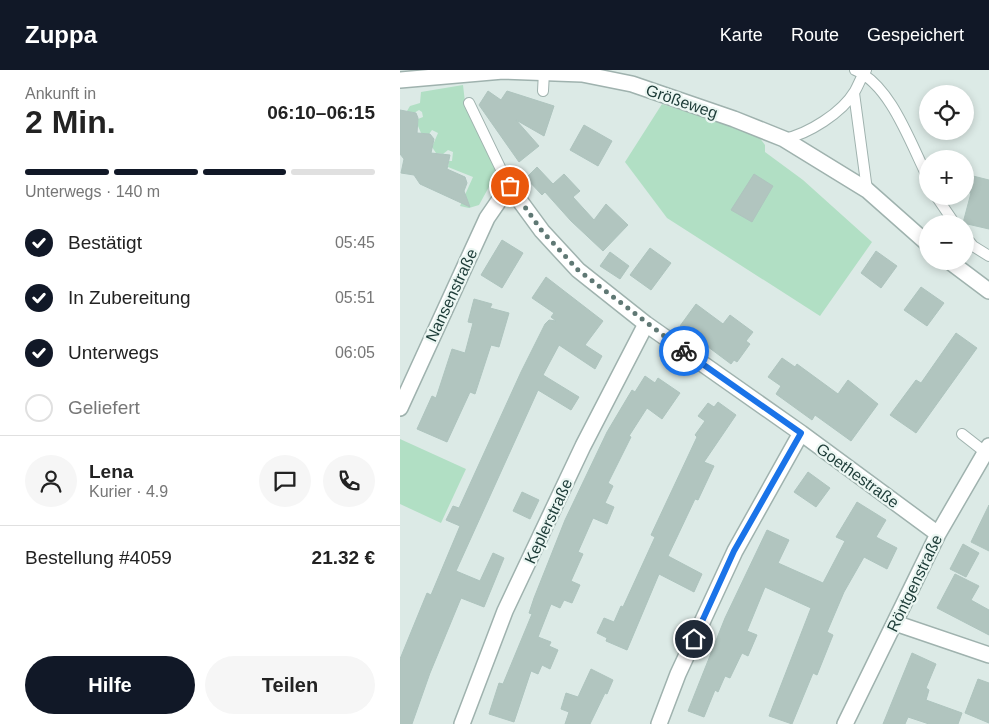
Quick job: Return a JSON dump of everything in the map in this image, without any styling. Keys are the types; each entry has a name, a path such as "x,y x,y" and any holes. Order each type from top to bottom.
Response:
{"street":[{"name":"Größeweg","path":"400,80 503,70 582,74 632,84 734,119 784,139 867,190 919,236"},
{"name":"Goethestraße","path":"510,186 542,231 563,255 646,324 801,433 938,534"},
{"name":"Nansenstraße","path":"400,408 404,386 487,218 510,186"},
{"path":"960,270 989,291"},
{"name":"Keplerstraße","path":"462,724 505,611 583,446 646,324"},
{"path":"659,724 678,674 734,551 801,433"},
{"name":"Röntgenstraße","path":"845,724 938,534 987,449"},
{"path":"895,623 989,655"}],"lane":[{"path":"867,190 854,93 861,71 888,100 904,142 919,164"},
{"path":"543,91 544,72"},
{"path":"784,139 801,136 816,126 854,93"},
{"name":"Goethestraße","path":"468,103 510,186"},
{"path":"974,247 989,256"},
{"path":"962,434 987,449"}],"green space":[{"path":"463,85 465,102 499,179 494,185 490,185 479,205 469,208 460,206 473,177 448,167 449,161 452,161 453,152 448,150 443,154 436,153 432,147 438,133 432,130 429,134 421,133 418,119 423,117 422,112 419,110 414,113 407,111 410,106 420,103 421,92"},
{"path":"662,104 757,134 765,145 765,152 803,180 872,242 820,316 667,218 625,162"},
{"path":"400,439 466,469 441,523 400,504"}],"building":[{"path":"488,91 501,100 507,91 554,106 544,136 516,120 539,146 519,162 479,105"},
{"path":"400,110 416,113 418,118 417,133 430,134 434,139 431,153 450,155 447,169 465,177 467,183 464,191 470,207 420,184 414,175 401,173 404,159 400,154"},
{"path":"584,125 612,141 598,166 570,150"},
{"path":"537,167 553,184 564,174 580,191 573,197 594,220 606,204 628,225 603,251 571,221 545,192 542,195 526,178"},
{"path":"754,174 773,186 752,222 731,210"},
{"path":"974,176 989,180 989,229 974,226 974,215 965,215 968,205 974,205"},
{"path":"502,240 523,253 502,288 481,275"},
{"path":"650,248 671,263 651,290 630,275"},
{"path":"876,251 897,266 881,288 861,273"},
{"path":"610,252 629,266 620,279 600,266"},
{"path":"546,277 603,321 585,345 602,356 595,369 559,345 543,375 579,397 571,410 538,390 456,571 480,581 493,553 504,558 484,607 461,598 430,673 412,724 400,724 400,659 427,593 431,595 460,526 446,520 453,506 459,508 545,324 549,320 556,321 551,317 554,313 532,298"},
{"path":"921,287 944,303 927,326 904,310"},
{"path":"474,299 492,304 490,308 509,313 499,347 491,345 475,394 470,392 447,442 417,429 432,396 436,398 452,349 465,353 473,323 468,322"},
{"path":"696,304 723,324 730,315 753,332 746,341 750,344 737,362 734,360 731,364 680,326"},
{"path":"956,333 977,348 916,433 890,415 916,380 921,383"},
{"path":"782,358 795,367 797,364 838,394 848,380 878,404 851,441 815,415 812,420 776,394 781,386 768,377"},
{"path":"645,376 655,383 658,378 680,393 662,419 647,408 629,436 631,437 608,483 613,486 605,503 614,507 607,524 593,518 578,552 583,554 571,581 580,585 572,603 564,600 560,608 551,604 538,637 551,642 549,646 558,650 550,669 542,665 538,674 531,671 514,722 489,714 499,683 503,684 532,614 529,613 534,598 565,520 607,432 632,390 635,392"},
{"path":"718,402 736,415 704,462 714,466 698,500 695,499 668,556 702,574 694,592 659,574 627,650 606,641 607,638 597,633 604,618 614,622 621,606 623,607 655,537 651,535 697,437 695,435 705,421 698,416 708,403 714,407"},
{"path":"808,472 830,488 816,507 794,492"},
{"path":"522,492 539,500 530,519 513,511"},
{"path":"857,502 886,520 876,537 897,548 887,569 864,557 844,592 827,632 833,635 817,675 813,673 792,724 769,716 811,608 765,587 747,631 757,635 748,656 742,653 730,678 725,676 718,692 715,690 704,717 688,711 725,618 767,530 789,540 778,563 823,583 845,541 836,537"},
{"path":"989,505 989,551 971,542"},
{"path":"963,544 979,553 966,577 950,569"},
{"path":"955,574 979,586 971,600 989,610 989,635 937,608"},
{"path":"912,653 936,664 926,688 929,690 926,700 962,713 958,724 929,724 908,717 905,724 883,724"},
{"path":"591,669 613,680 607,694 605,693 590,724 565,724 569,712 561,709 566,693 578,697"},
{"path":"978,679 989,683 989,723 965,713"}],"way so far":[{"path":"510,186 542,231 578,270 646,324 684,351"}],"route":[{"path":"684,351 801,433 734,551 694,639"}]}
